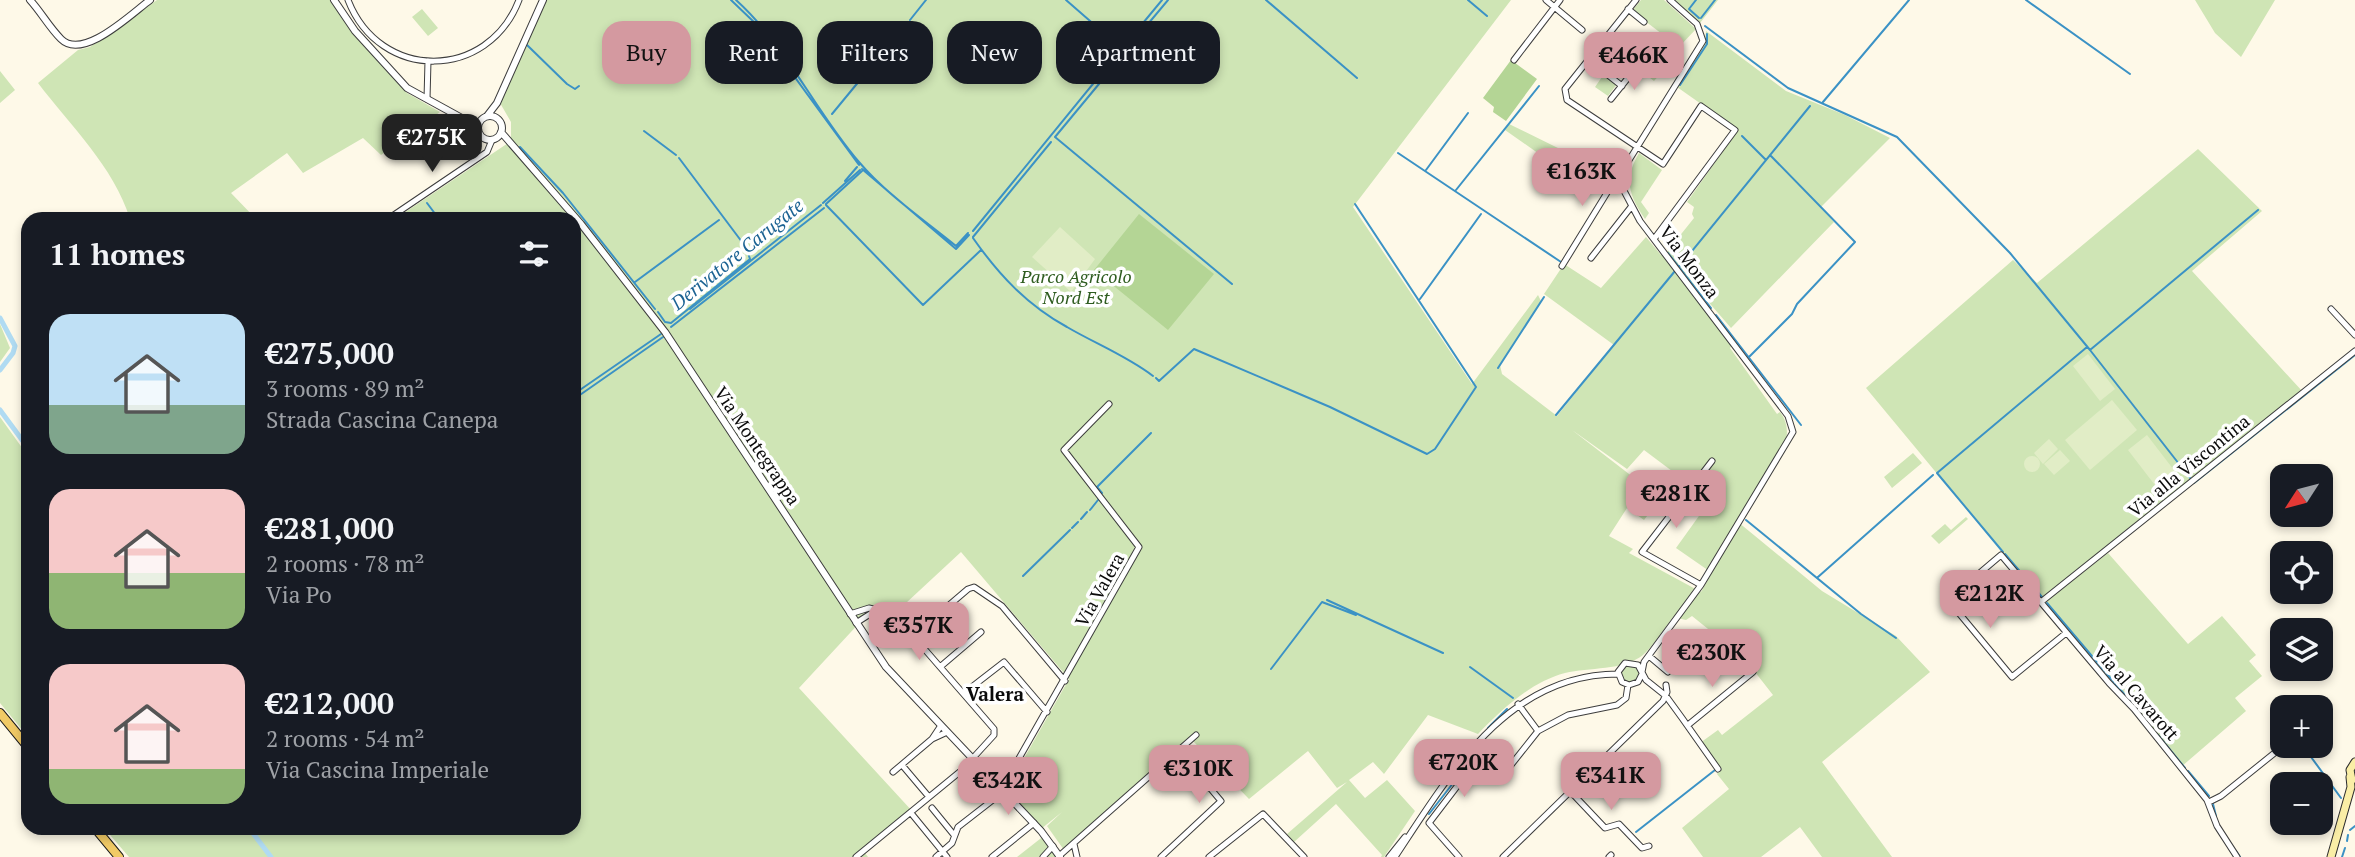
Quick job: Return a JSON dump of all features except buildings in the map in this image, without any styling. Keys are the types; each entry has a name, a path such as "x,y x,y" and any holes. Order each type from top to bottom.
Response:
{"main road":[{"path":"0,713 21,738"},
{"path":"2331,857 2353,780 2350,769 2355,762"},
{"path":"2343,810 2355,792"},
{"path":"101,835 120,857"}],"street":[{"path":"30,0 60,38 75,46 92,42 150,0"},
{"path":"334,0 358,34 404,84 429,102 478,127 483,137 493,139"},
{"path":"348,0 361,24 379,43 401,55 428,61 458,58 487,44 505,27 519,0"},
{"path":"478,127 501,94 543,0"},
{"path":"1546,0 1582,30"},
{"path":"1514,60 1560,0"},
{"path":"1636,0 1565,89 1565,96 1636,148 1663,164 1701,106 1735,130 1654,239"},
{"path":"1562,266 1613,183 1622,183 1624,169 1703,41 1698,24 1670,0"},
{"path":"1628,9 1644,22"},
{"path":"1589,60 1622,86"},
{"path":"428,61 425,93 429,102"},
{"path":"1611,99 1636,68"},
{"path":"398,212 485,153 493,139 501,132 501,94"},
{"path":"461,117 495,117 501,122"},
{"name":"Via Montegrappa","path":"501,132 571,212"},
{"name":"Via Montegrappa","path":"493,139 514,149"},
{"name":"Via Monza","path":"1622,183 1631,207 1788,416 1793,432 1701,585"},
{"path":"1591,258 1631,207"},
{"name":"Via Montegrappa","path":"581,225 662,328 894,677 1034,823 1060,857"},
{"path":"2331,309 2355,335"},
{"name":"Via alla Viscontina","path":"2040,602 2355,351"},
{"name":"Via Valera","path":"1002,791 1010,771 1065,681 1139,547 1064,450 1110,404"},
{"path":"1637,683 1648,656 1701,585 1642,552 1712,461"},
{"name":"Via al Cavarott","path":"2066,633 2012,677 1948,600 2001,555 2134,709 2208,802 2217,827 2237,857"},
{"path":"913,636 968,589 975,588 1002,606 1065,681"},
{"path":"850,614 865,608 881,609 894,614 995,732 973,760 856,857"},
{"path":"856,623 867,614 881,609"},
{"path":"940,667 981,632"},
{"path":"1618,674 1623,664 1648,656"},
{"path":"1648,656 1668,672"},
{"path":"964,693 1003,662 1046,712"},
{"path":"1633,662 1650,683 1666,696 1718,769"},
{"path":"1688,725 1753,672"},
{"path":"1618,674 1622,682 1628,685 1650,683"},
{"path":"1389,857 1479,743 1518,704 1568,680 1618,674"},
{"path":"1657,689 1664,684 1666,696"},
{"path":"1459,857 1429,824 1480,756 1506,770 1538,732 1568,716 1618,705 1626,697 1628,685"},
{"path":"1503,857 1666,696"},
{"path":"1518,704 1538,732"},
{"path":"893,772 942,730"},
{"path":"1060,857 1196,734"},
{"path":"1161,857 1221,801 1178,750"},
{"path":"2208,802 2221,796 2270,757"},
{"path":"902,765 929,797"},
{"name":"Via Valera","path":"995,782 1010,771"},
{"path":"936,857 945,854 958,827 1002,791"},
{"path":"1570,791 1605,828 1619,824 1642,848 1649,846"},
{"path":"932,808 954,835"},
{"path":"911,813 945,854"},
{"path":"1209,857 1263,814 1304,857"},
{"path":"992,857 1034,823"},
{"path":"1395,857 1409,833"},
{"path":"1074,844 1077,857"},
{"path":"1042,857 1053,846"},
{"path":"866,849 872,857"},
{"path":"1510,851 1515,857"}],"green space":[{"path":"157,0 330,0 351,30 407,93 440,112 381,155 363,138 303,173 287,153 231,193 249,212 127,212 102,164 38,83 78,50 90,47"},
{"name":"Parco Agricolo Nord Est","path":"545,0 1511,0 1353,207 1472,384 1538,295 1541,301 1539,305 1500,365 1502,374 1557,416 1614,345 1544,294 1564,264 1601,288 1646,237 1661,255 1666,253 1694,218 1694,207 1687,202 1738,130 1677,87 1704,46 1706,31 1786,91 1845,115 1890,138 1821,207 1834,222 1731,328 1699,291 1697,293 1733,344 1730,348 1777,414 1780,412 1786,426 1786,442 1738,522 1822,591 1896,636 1930,672 1822,762 1892,857 1822,857 1800,827 1761,857 1703,857 1682,828 1729,789 1717,774 1720,769 1700,743 1718,730 1722,735 1773,695 1744,658 1692,616 1686,620 1673,617 1643,655 1626,664 1574,671 1540,683 1507,706 1478,734 1428,715 1384,774 1373,762 1349,780 1365,798 1387,780 1415,811 1384,857 1381,857 1336,804 1294,842 1287,834 1347,782 1337,788 1308,751 1249,799 1192,740 1064,850 1047,826 1062,812 1041,829 1006,790 1069,679 961,552 892,616 869,615 863,619 799,688 913,812 865,853 868,857 129,857 110,835 581,835 581,212 405,212 511,141 511,122 500,103","holes":["1572,430 1627,469 1644,450 1680,477 1670,488 1652,472 1642,484","1707,468 1724,481 1676,548 1712,573 1701,592 1629,553 1633,549 1609,536 1627,508 1644,520 1654,507 1668,518"]},
{"path":"1641,0 1664,0 1696,29 1679,47 1632,11"},
{"path":"1673,0 1718,0 1700,23"},
{"path":"2195,0 2275,0 2241,57 2215,33"},
{"path":"422,9 438,28 428,36 412,17"},
{"path":"1628,46 1662,72 1654,81 1620,55"},
{"path":"1511,60 1537,79 1506,121 1493,112 1494,107 1483,98"},
{"path":"0,71 15,90 0,103"},
{"path":"1604,74 1617,84 1608,96 1595,87"},
{"path":"1509,124 1562,150 1552,163 1505,130"},
{"path":"2198,149 2262,211 2192,271 2303,392 2041,599 1866,388 2013,260 2037,283"},
{"path":"1639,153 1662,170 1641,202 1649,213 1645,219 1630,186 1631,171"},
{"path":"1139,214 1214,274 1168,330 1094,270"},
{"path":"1060,227 1095,259 1071,292 1032,257"},
{"path":"0,324 10,348 0,362"},
{"path":"2088,354 2115,389 2100,401 2073,366"},
{"path":"2112,400 2137,430 2090,470 2065,440"},
{"path":"0,417 21,446 21,728 0,703"},
{"path":"2147,435 2180,478 2161,493 2128,450"},
{"path":"2049,439 2058,449 2043,464 2034,453"},
{"path":"2060,450 2070,461 2054,475 2044,464"},
{"path":"1913,453 1922,463 1892,488 1884,477"},
{"path":"2032,456 2040,464 2032,472 2024,464"},
{"path":"1966,517 1968,519 1939,544 1931,536 1945,524 1951,530"},
{"path":"2108,553 2188,644 2222,616 2256,655 2249,661 2262,676 2235,698 2246,711 2181,767 2044,603"},
{"path":"1630,665 1636,668 1639,674 1636,680 1630,683 1624,680 1621,674 1624,668"},
{"path":"1045,835 1060,857 1017,857"}],"waterway":[{"path":"731,0 756,24 859,165"},
{"path":"736,0 770,37 828,122 869,173 905,206 956,246 968,233"},
{"path":"910,20 926,0"},
{"path":"1066,0 1090,21"},
{"path":"1145,21 1162,0"},
{"path":"1150,21 1168,0"},
{"path":"1266,0 1357,78"},
{"path":"1468,0 1487,16"},
{"path":"1696,0 1689,9 1699,18"},
{"path":"1701,18 1715,0"},
{"path":"1823,102 1909,0"},
{"path":"2026,0 2130,74"},
{"path":"1705,26 1788,88 1897,137 2010,253 2090,350 2258,210"},
{"path":"1680,85 1707,44 1707,34"},
{"path":"527,45 567,84 575,89 579,86"},
{"path":"832,114 857,84"},
{"path":"973,231 1093,84"},
{"path":"1099,84 1055,137 1232,284"},
{"path":"1456,190 1539,86"},
{"path":"1679,267 1810,106"},
{"path":"1426,170 1468,113"},
{"path":"644,131 676,155"},
{"path":"1742,136 1765,159"},
{"path":"973,237 1051,142"},
{"path":"520,147 578,212"},
{"path":"1398,153 1561,262"},
{"path":"1749,357 1792,314 1797,304 1855,242 1770,155"},
{"path":"679,158 748,250"},
{"path":"845,181 857,167"},
{"path":"862,169 956,249 969,235"},
{"name":"Derivatore Carugate","path":"823,203 860,170"},
{"name":"Derivatore Carugate","path":"826,204 862,171"},
{"path":"427,203 434,212"},
{"path":"1156,378 1159,381 1194,349 1330,407 1427,454 1435,449 1476,387 1355,204"},
{"name":"Derivatore Carugate","path":"690,309 821,205"},
{"path":"826,205 923,305 981,250"},
{"name":"Derivatore Carugate","path":"671,327 824,208"},
{"path":"1420,299 1481,214"},
{"path":"581,216 655,309"},
{"path":"635,282 719,220"},
{"path":"973,238 1004,277 1039,309 1153,376"},
{"path":"1668,253 1711,308"},
{"name":"Derivatore Carugate","path":"658,312 665,322 671,323 750,259 749,256"},
{"path":"1556,415 1675,271"},
{"path":"1498,368 1544,297"},
{"path":"1716,315 1801,425"},
{"path":"0,318 15,346 0,370"},
{"path":"581,389 661,334"},
{"path":"581,394 663,337"},
{"path":"2003,552 1937,473 2087,347"},
{"path":"2090,350 2190,478"},
{"path":"2194,483 2355,355"},
{"path":"0,410 21,438"},
{"path":"1102,493 1097,487 1151,433"},
{"path":"1818,577 1933,475"},
{"path":"1090,510 1098,500"},
{"path":"1081,519 1087,512"},
{"path":"1746,520 1861,614 1896,638"},
{"path":"1072,528 1078,522"},
{"path":"1023,576 1070,530"},
{"path":"2005,554 2042,597"},
{"path":"1327,600 1443,653"},
{"path":"1271,669 1322,602 1356,615"},
{"path":"2047,603 2130,701"},
{"path":"1470,667 1513,698"},
{"path":"1488,728 1507,709"},
{"path":"2158,735 2185,768"},
{"path":"1470,762 1478,752"},
{"path":"2312,758 2341,798"},
{"path":"1429,814 1468,764"},
{"path":"1636,832 1715,770"},
{"path":"2188,771 2209,796"},
{"path":"2213,804 2216,816"},
{"path":"2350,830 2355,826"},
{"path":"254,835 271,857"},
{"path":"2347,841 2348,835"},
{"path":"2342,857 2345,848"},
{"path":"2236,851 2240,857"}],"district":[{"name":"Valera","path":"995,694"}]}
